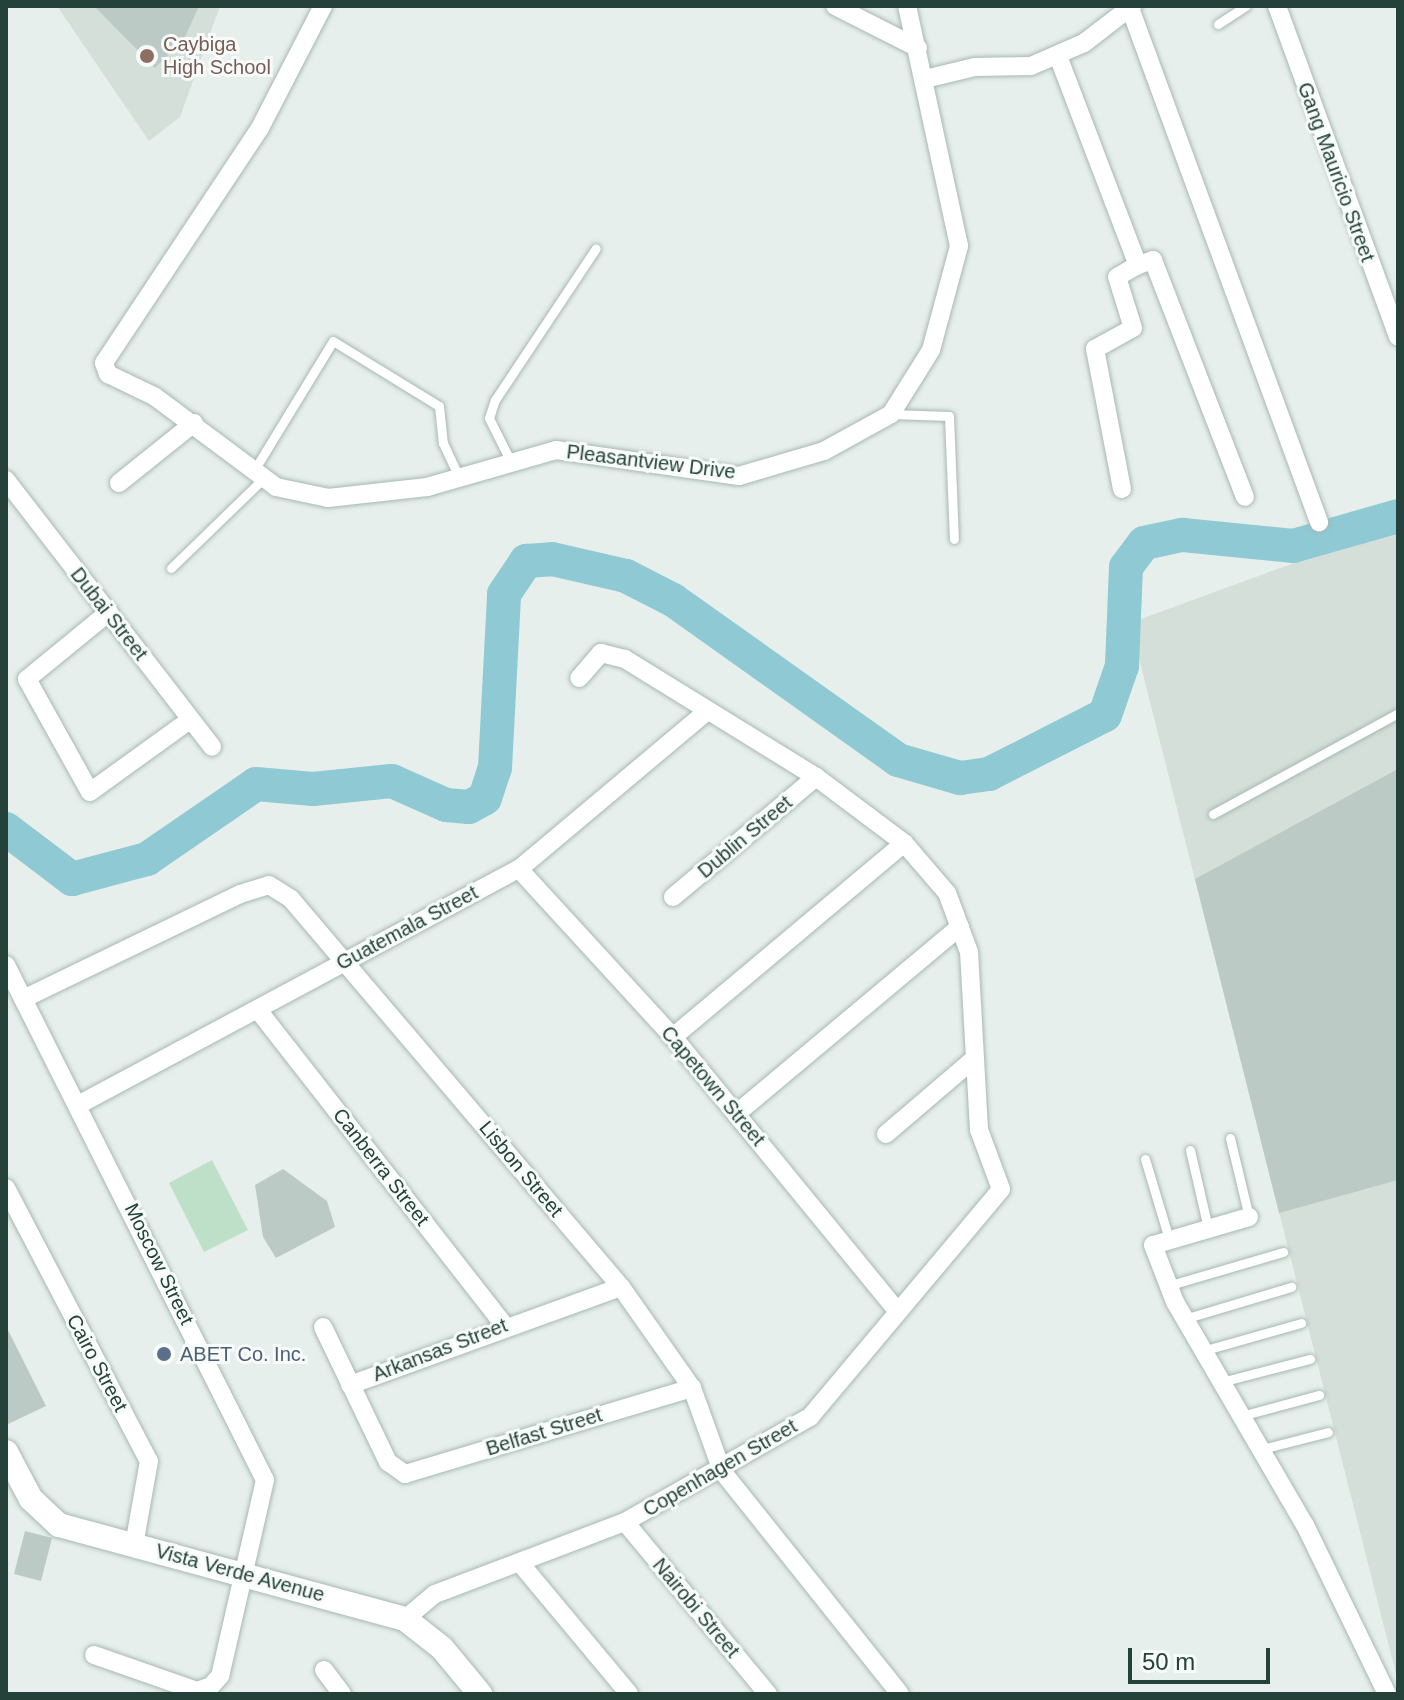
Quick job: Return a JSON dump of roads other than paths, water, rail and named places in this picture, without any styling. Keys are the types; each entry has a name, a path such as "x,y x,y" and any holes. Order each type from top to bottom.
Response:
{"street":[{"name":"Pleasantview Drive","path":"323,6 260,128 111,344 108,374 194,423 258,475 328,498 459,477 556,450 739,476 824,451 891,414 931,350 959,246 907,6"},
{"path":"835,6 918,48"},
{"name":"Gang Mauricio Street","path":"1277,6 1398,337"},
{"path":"925,79 975,67 1016,70 1058,56 1131,7 1319,522"},
{"path":"1058,56 1138,265"},
{"path":"1122,489 1095,349 1132,329 1117,277 1153,260 1245,497"},
{"path":"119,483 194,423"},
{"name":"Dubai Street","path":"6,480 212,747"},
{"path":"109,612 27,679 90,792 190,720"},
{"path":"579,678 592,658 612,652 816,777 904,843 947,893 969,952 975,1058 886,1134"},
{"name":"Guatemala Street","path":"80,1104 519,869 707,711"},
{"name":"Dublin Street","path":"673,897 816,777"},
{"path":"673,1037 904,843"},
{"name":"Capetown Street","path":"519,869 673,1037 897,1311"},
{"name":"Lisbon Street","path":"23,999 269,885 291,899 621,1287 692,1388 722,1471 900,1694"},
{"path":"736,1114 960,927"},
{"name":"Moscow Street","path":"6,965 80,1104 263,1472 246,1572 220,1676 211,1686 197,1691 94,1655"},
{"name":"Canberra Street","path":"258,1010 503,1324"},
{"name":"Copenhagen Street","path":"405,1619 435,1594 625,1522 722,1471 810,1417 1001,1189 979,1130 975,1058"},
{"name":"Cairo Street","path":"6,1188 149,1461 151,1483 134,1545"},
{"path":"1249,1217 1153,1245 1167,1286 1184,1319 1261,1450 1390,1694"},
{"name":"Arkansas Street","path":"350,1385 503,1324 552,1314 621,1287"},
{"path":"323,1327 350,1385"},
{"name":"Belfast Street","path":"350,1385 396,1472 419,1471 692,1388"},
{"name":"Vista Verde Avenue","path":"6,1452 48,1517 134,1545 246,1572 405,1619 442,1648 480,1694"},
{"name":"Nairobi Street","path":"625,1522 768,1694"},
{"path":"520,1563 629,1694"},
{"path":"324,1670 342,1694"}],"lane":[{"path":"1218,24 1246,6"},
{"path":"511,462 489,418 495,400 596,248"},
{"path":"171,568 258,475 333,341 439,406 443,443 459,477"},
{"path":"891,414 949,416 954,539"},
{"path":"1213,814 1398,713"},
{"path":"1230,1138 1249,1217"},
{"path":"1190,1150 1208,1228"},
{"path":"1145,1159 1169,1239"},
{"path":"1167,1286 1283,1252"},
{"path":"1184,1319 1291,1287"},
{"path":"1202,1351 1301,1323"},
{"path":"1221,1382 1310,1359"},
{"path":"1241,1416 1319,1395"},
{"path":"1261,1450 1328,1432"},
{"path":"1390,1694 1398,1691"}],"waterway":[{"path":"6,829 72,879 147,859 256,784 313,789 392,781 446,805 469,807 485,798 495,768 504,594 526,561 552,559 626,576 673,600 898,760 960,778 989,774 1105,715 1122,666 1126,567 1144,543 1183,535 1293,546 1398,516"}],"place":[{"name":"Caybiga High School","path":"147,56"},
{"name":"ABET Co. Inc.","path":"164,1354"}]}
